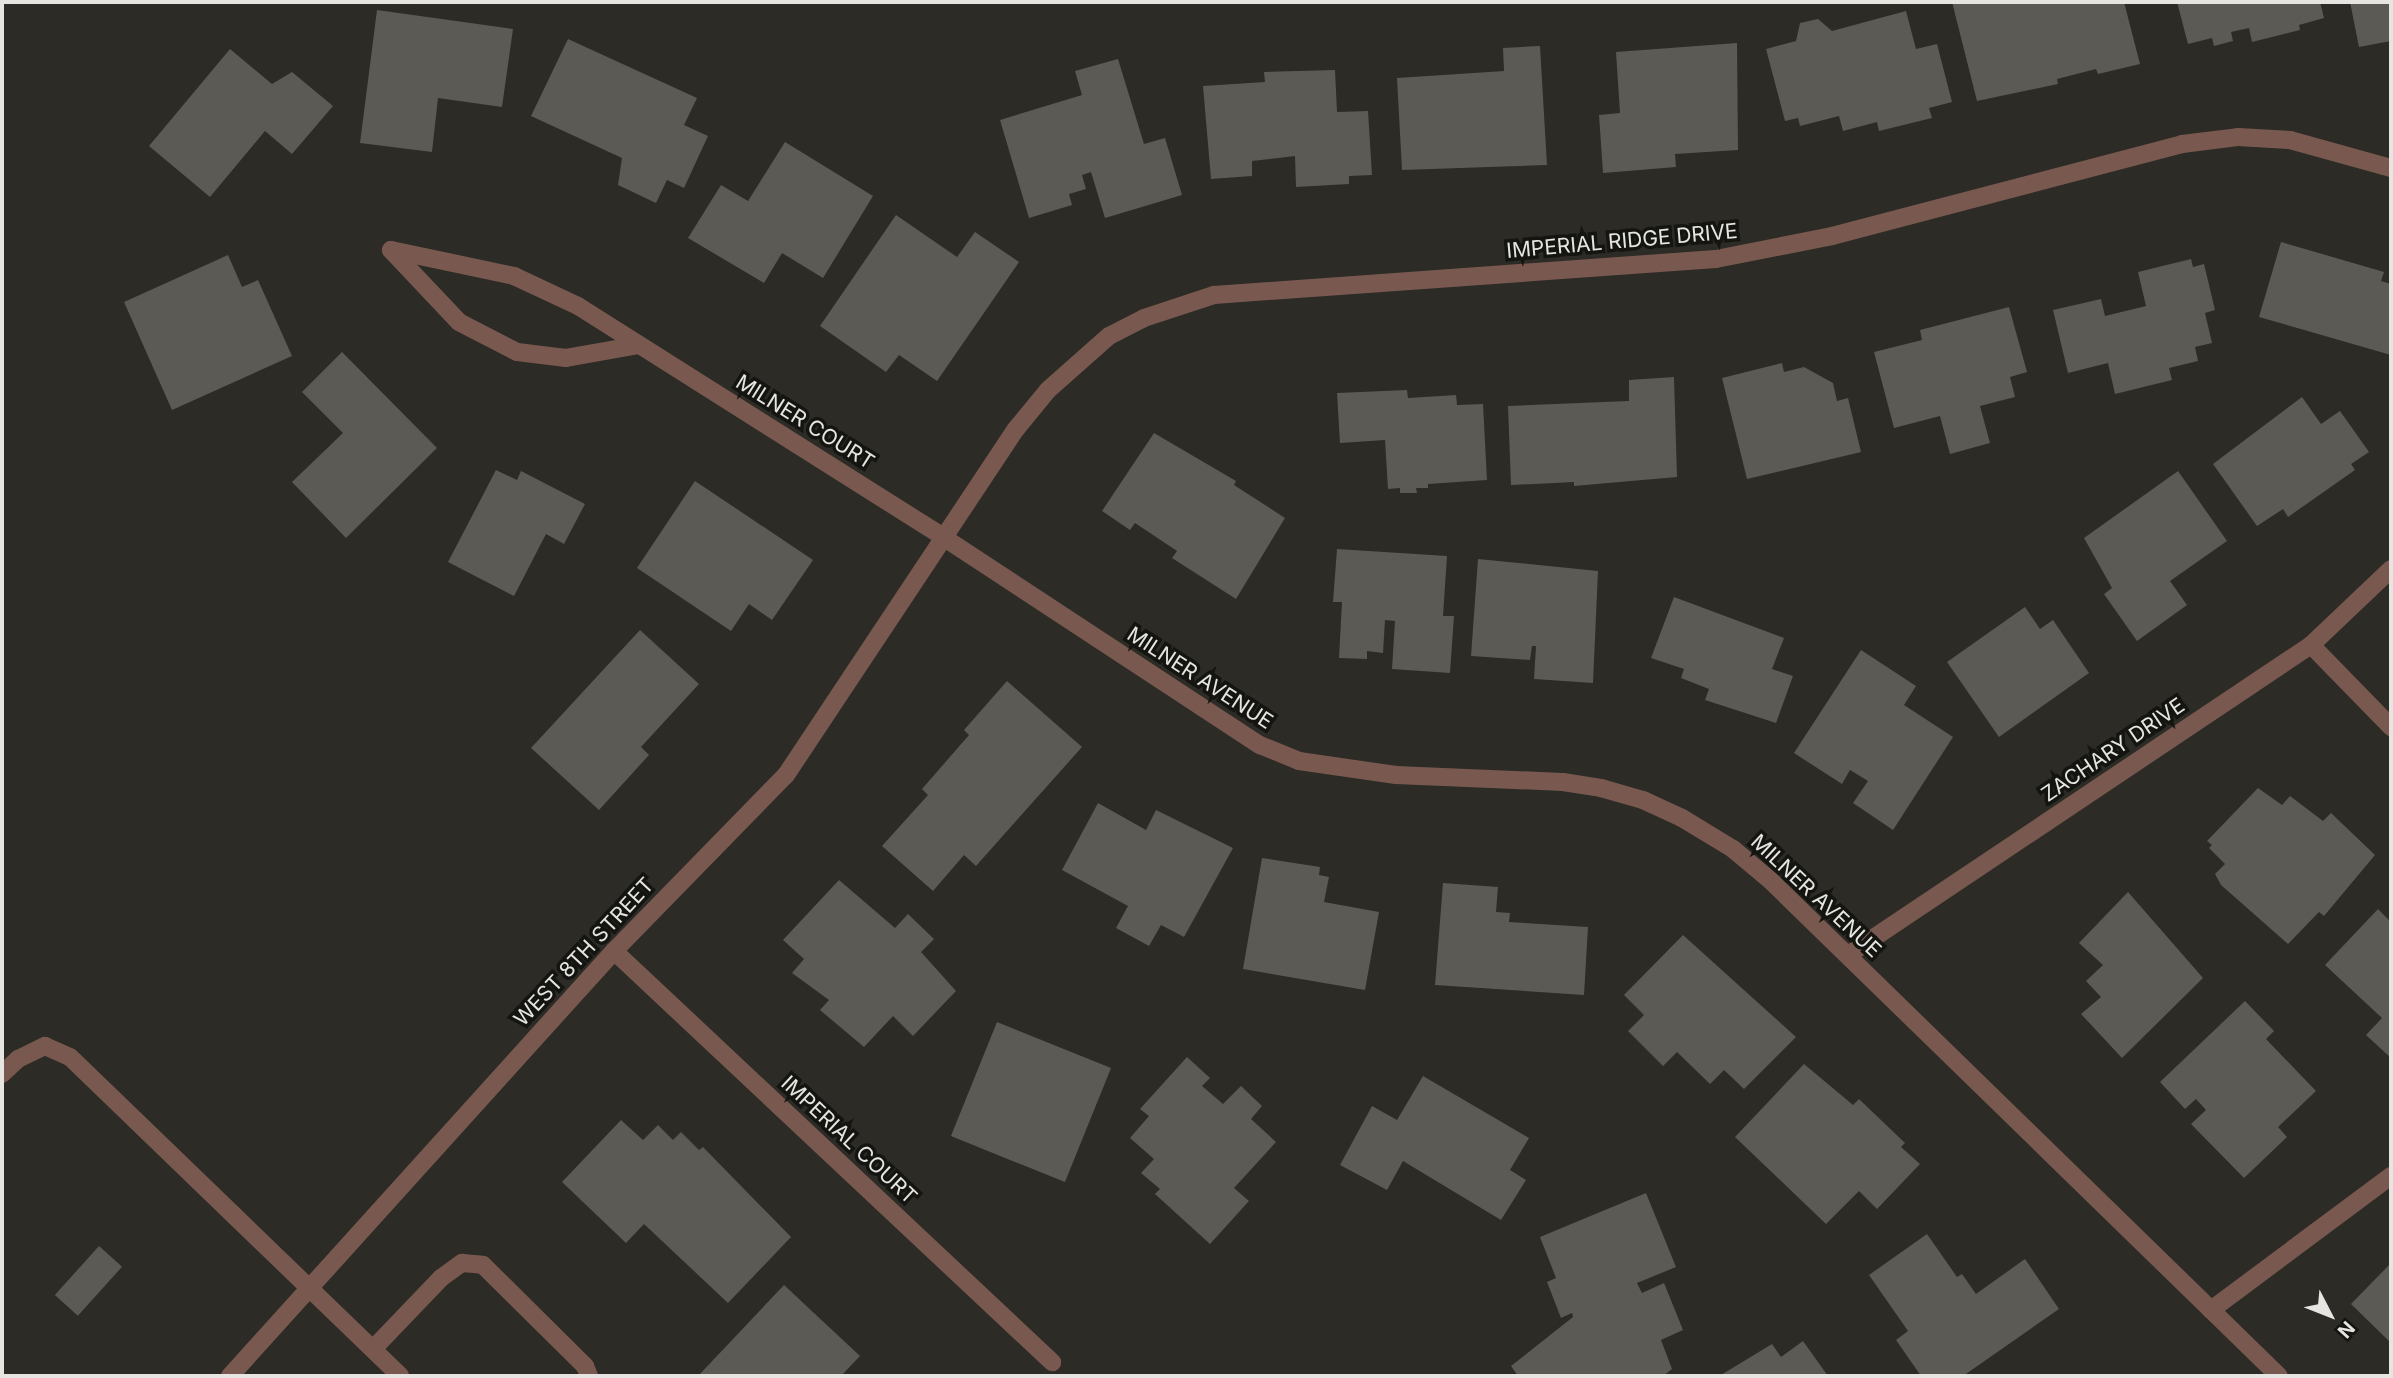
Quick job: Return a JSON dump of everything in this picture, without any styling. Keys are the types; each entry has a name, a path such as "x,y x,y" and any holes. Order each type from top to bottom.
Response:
{"street":[{"name":"IMPERIAL RIDGE DRIVE","path":"946,539 1016,429 1076,363 1109,336 1144,318 1192,301 1255,291 1716,259 1832,236 2182,144 2238,136 2290,140 2391,168"},
{"name":"MILNER COURT","path":"639,345 566,358 517,352 459,322 391,250 514,276 578,306 946,539"},
{"name":"WEST 8TH STREET","path":"230,1376 614,951 786,775 946,539"},
{"name":"MILNER AVENUE","path":"946,539 1260,745 1299,761 1396,775 1563,782 1643,800 1733,849 1848,955 2279,1376"},
{"name":"ZACHARY DRIVE","path":"1848,955 2311,645 2391,569"},
{"path":"2311,645 2391,727"},
{"name":"IMPERIAL COURT","path":"614,951 1052,1362"},
{"path":"2,1074 18,1059 44,1046 70,1056 400,1376"},
{"path":"2211,1310 2391,1176"},
{"path":"373,1349 441,1278 462,1262 483,1265 585,1366 589,1376"}],"building":[{"path":"1952,2 2124,2 2140,64 2098,74 2096,69 2057,79 2058,84 1977,101"},
{"path":"2177,2 2320,2 2324,18 2299,25 2300,30 2252,42 2249,28 2231,32 2233,41 2214,46 2212,38 2188,44"},
{"path":"2350,2 2391,2 2391,41 2359,47"},
{"path":"377,10 513,29 502,107 438,98 432,152 360,143"},
{"path":"1906,11 1916,49 1937,44 1952,102 1929,108 1932,118 1879,131 1877,122 1843,131 1839,116 1800,126 1798,118 1785,121 1766,49 1796,41 1800,23 1818,19 1832,31"},
{"path":"568,39 697,98 684,125 708,136 684,188 667,180 656,203 618,185 622,158 531,116"},
{"path":"1737,43 1738,150 1675,154 1676,167 1603,173 1599,115 1620,113 1616,52"},
{"path":"1540,46 1547,165 1402,170 1397,78 1504,71 1503,48"},
{"path":"230,49 272,84 292,72 333,106 292,154 265,131 210,197 149,146"},
{"path":"1118,59 1144,144 1165,138 1182,195 1105,218 1091,172 1082,175 1086,189 1069,194 1072,205 1029,218 1000,120 1082,95 1075,71"},
{"path":"1335,70 1337,112 1368,111 1372,175 1349,176 1349,184 1296,187 1295,156 1252,161 1252,176 1211,179 1203,86 1265,82 1264,72"},
{"path":"785,142 873,196 823,278 782,253 764,283 688,238 721,185 748,201"},
{"path":"896,215 957,257 975,232 1019,262 937,381 899,355 886,372 820,326"},
{"path":"2281,242 2384,272 2381,281 2391,284 2391,355 2259,317"},
{"path":"228,255 242,287 258,280 292,356 172,410 124,302"},
{"path":"2191,259 2193,267 2204,264 2215,310 2205,313 2212,343 2195,347 2198,361 2169,368 2172,380 2115,394 2108,363 2068,373 2053,310 2101,299 2105,316 2146,306 2138,272"},
{"path":"2009,307 2027,372 2010,377 2015,397 1980,406 1990,443 1950,454 1940,416 1894,428 1874,352 1922,340 1920,330"},
{"path":"342,352 437,448 346,538 292,482 343,433 302,392"},
{"path":"1782,363 1784,372 1804,367 1833,383 1837,401 1848,398 1861,452 1747,479 1722,378"},
{"path":"1674,377 1677,477 1574,486 1574,482 1511,485 1508,406 1629,401 1629,380"},
{"path":"1407,390 1408,398 1456,395 1457,405 1483,404 1487,480 1428,484 1428,488 1416,488 1417,493 1400,493 1400,488 1388,489 1385,440 1340,443 1337,393"},
{"path":"2302,397 2321,424 2340,411 2369,452 2351,464 2355,470 2288,517 2283,509 2257,526 2213,464"},
{"path":"1154,433 1236,481 1234,485 1285,518 1236,599 1172,558 1177,551 1135,523 1130,530 1102,511"},
{"path":"496,470 517,480 521,471 585,504 564,544 546,534 514,596 448,562"},
{"path":"2178,471 2227,541 2170,581 2187,605 2137,641 2104,594 2112,588 2084,538"},
{"path":"695,481 813,560 772,620 749,604 731,631 637,568"},
{"path":"1337,549 1447,556 1443,616 1454,616 1450,673 1392,669 1395,621 1385,620 1383,653 1367,651 1367,659 1339,658 1342,602 1333,602"},
{"path":"1478,559 1598,571 1593,683 1534,679 1536,646 1532,646 1530,660 1471,656"},
{"path":"1674,597 1784,638 1772,669 1793,676 1776,723 1705,700 1709,689 1681,678 1684,669 1651,658"},
{"path":"2025,607 2040,629 2053,620 2089,673 1999,737 1947,662"},
{"path":"640,630 699,684 641,747 649,755 599,810 531,748"},
{"path":"1861,650 1916,686 1904,705 1953,737 1893,830 1853,803 1868,781 1850,770 1842,784 1794,753"},
{"path":"1007,681 1082,747 976,866 964,855 933,891 882,846 928,795 922,789 969,735 964,730"},
{"path":"2258,788 2282,805 2290,796 2323,821 2331,813 2375,855 2324,916 2319,912 2288,944 2221,885 2215,874 2225,864 2209,848 2212,845 2207,841"},
{"path":"1098,803 1146,830 1156,810 1233,848 1184,937 1161,925 1149,946 1116,928 1128,906 1062,870"},
{"path":"1262,858 1320,867 1319,875 1329,877 1324,902 1379,912 1365,990 1243,969"},
{"path":"839,880 895,928 908,914 934,939 921,952 956,991 913,1036 893,1016 864,1047 820,1010 829,1000 792,973 804,959 783,940"},
{"path":"1443,883 1498,887 1496,912 1510,913 1509,922 1588,927 1584,995 1435,985"},
{"path":"2128,892 2203,978 2122,1058 2081,1014 2101,997 2086,981 2103,965 2079,943"},
{"path":"2378,909 2391,922 2391,1058 2366,1035 2382,1018 2325,965"},
{"path":"1683,935 1796,1037 1744,1089 1724,1070 1710,1084 1677,1052 1663,1066 1628,1031 1644,1015 1624,995"},
{"path":"2245,1001 2274,1031 2266,1039 2316,1091 2278,1127 2287,1137 2244,1178 2191,1124 2206,1110 2196,1099 2185,1109 2160,1082"},
{"path":"997,1022 1111,1068 1065,1182 951,1136"},
{"path":"1187,1057 1210,1078 1202,1086 1223,1104 1241,1086 1262,1106 1251,1119 1276,1142 1234,1188 1249,1201 1210,1244 1155,1194 1160,1189 1141,1173 1154,1159 1130,1138 1149,1116 1140,1109"},
{"path":"1804,1064 1853,1105 1859,1099 1905,1143 1901,1147 1920,1164 1877,1209 1859,1191 1826,1224 1735,1137"},
{"path":"1423,1076 1529,1138 1510,1170 1526,1180 1501,1220 1403,1161 1387,1190 1340,1165 1372,1106 1397,1120"},
{"path":"621,1120 643,1140 658,1125 673,1140 681,1132 699,1150 703,1147 791,1237 728,1303 644,1224 626,1243 562,1182"},
{"path":"1646,1193 1676,1267 1637,1283 1642,1293 1664,1283 1683,1330 1661,1340 1672,1369 1663,1376 1518,1376 1511,1366 1573,1317 1572,1313 1561,1318 1547,1282 1556,1278 1540,1237"},
{"path":"1927,1234 1957,1277 1962,1274 1976,1294 2025,1259 2059,1309 1963,1376 1921,1376 1896,1340 1908,1331 1869,1275"},
{"path":"99,1246 122,1267 78,1316 55,1295"},
{"path":"2391,1263 2391,1343 2351,1304"},
{"path":"784,1285 860,1356 841,1376 698,1376"},
{"path":"1803,1341 1828,1376 1721,1375 1772,1344 1781,1357"}]}
